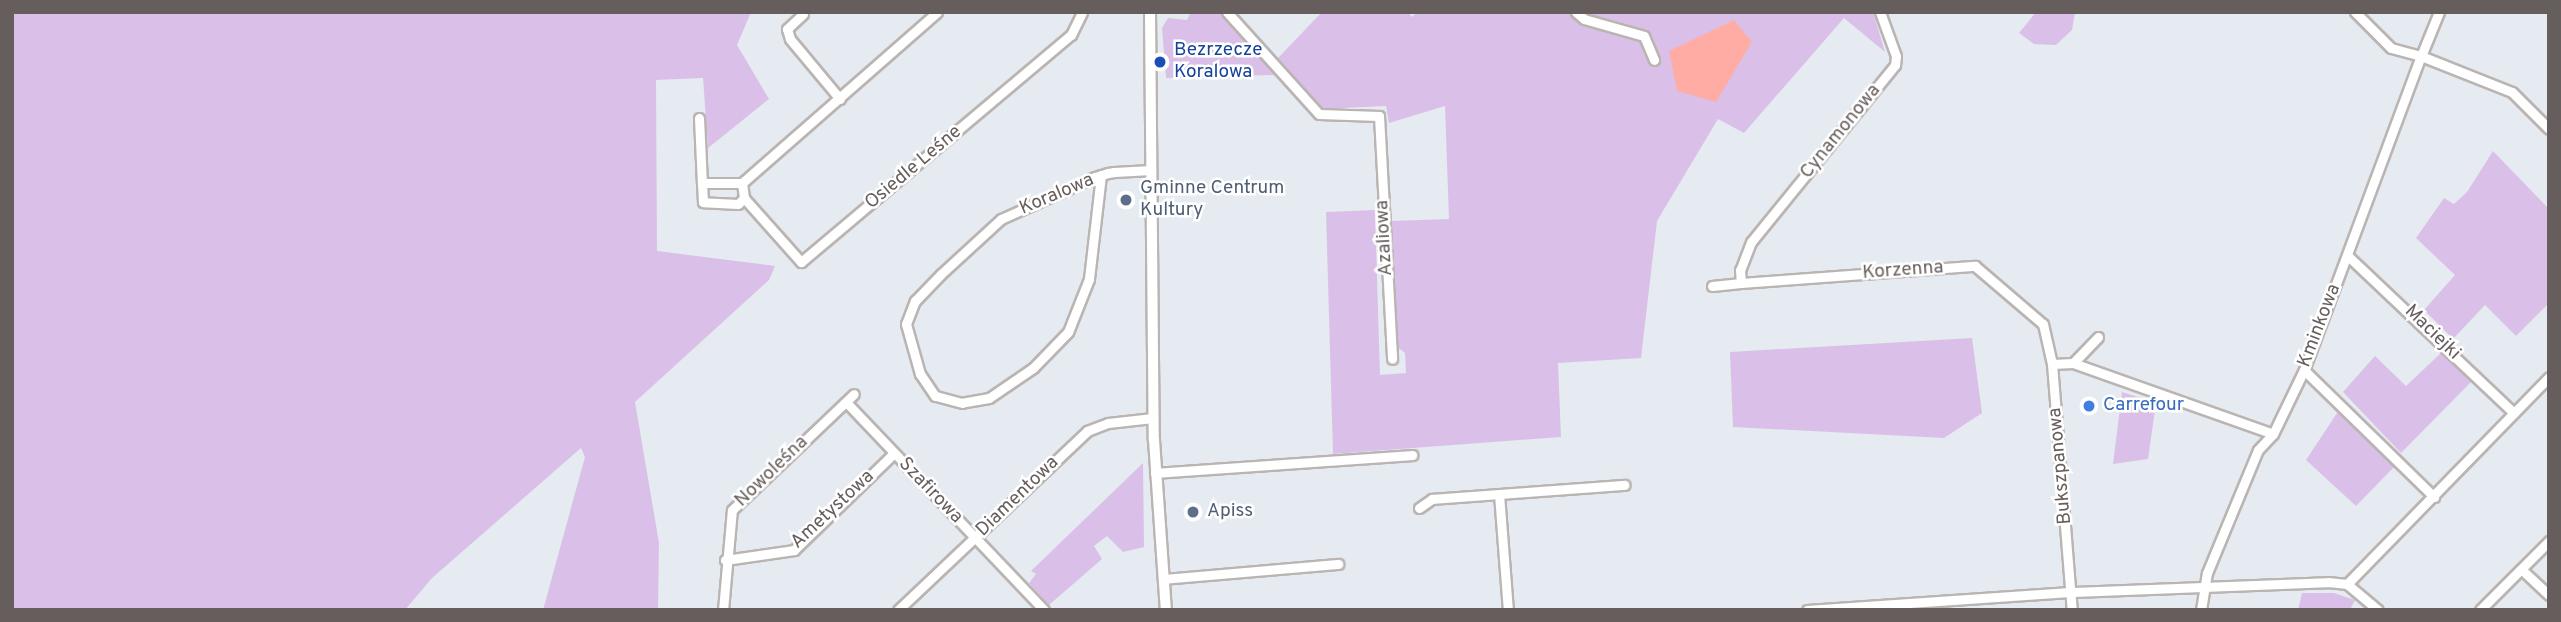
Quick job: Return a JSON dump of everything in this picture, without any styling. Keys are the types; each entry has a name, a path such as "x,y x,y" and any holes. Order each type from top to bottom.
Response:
{"street":[{"path":"702,183 742,183 937,12"},
{"name":"Osiedle Leśne","path":"744,198 801,262 1071,35 1082,12"},
{"path":"1150,12 1153,418 1166,610"},
{"name":"Azaliowa","path":"1227,12 1319,114 1379,116 1392,359"},
{"path":"1576,12 1584,19 1644,36 1654,60"},
{"name":"Cynamonowa","path":"1741,283 1743,257 1751,242 1895,65 1896,56 1880,12"},
{"path":"2355,12 2390,48 2421,56 2512,92 2549,129"},
{"name":"Kminkowa","path":"2202,610 2207,573 2258,450 2273,434 2304,370 2439,12"},
{"path":"803,14 788,29 790,39 840,99"},
{"path":"699,118 703,202 708,205 738,204 744,198 742,183"},
{"path":"1101,175 1151,170"},
{"name":"Koralowa","path":"1101,175 1089,279 1068,332 1033,368 989,398 962,403 935,396 920,374 906,334 915,301 968,245 1001,219 1101,175"},
{"path":"1083,182 1097,195"},
{"name":"Maciejki","path":"2348,256 2514,413"},
{"name":"Korzenna","path":"1712,286 1975,266 2043,324"},
{"name":"Bukszpanowa","path":"2043,324 2052,364 2073,592 2072,610"},
{"path":"2073,362 2098,337"},
{"path":"2052,364 2073,362 2273,434"},
{"path":"2304,370 2434,497"},
{"path":"2347,584 2549,377"},
{"name":"Nowoleśna","path":"723,610 729,516 736,504 854,394"},
{"name":"Szafirowa","path":"846,402 1044,610"},
{"name":"Diamentowa","path":"898,610 1087,432 1108,423 1153,418"},
{"name":"Ametystowa","path":"725,560 794,550 894,453"},
{"path":"1155,473 1412,455"},
{"path":"1419,508 1432,499 1624,485"},
{"path":"1499,494 1508,610"},
{"path":"2480,610 2549,541"},
{"path":"1163,579 1339,564"},
{"path":"2521,569 2549,595"},
{"path":"1807,610 1902,606 2073,592 2347,584 2378,610"}],"shaded area":[{"path":"12,12 751,12 737,45 769,99 708,148 703,78 656,80 657,251 775,266 769,280 635,402 659,543 658,610 543,610 585,457 581,448 432,578 405,610 12,610"},
{"path":"1191,12 1219,12 1276,75 1166,78 1162,28 1168,18 1187,20"},
{"path":"1322,12 1408,12 1412,17 1417,12 1873,12 1885,52 1844,18 1744,133 1718,119 1657,221 1641,358 1558,363 1561,437 1333,454 1326,212 1375,210 1380,375 1406,373 1405,353 1396,346 1391,221 1449,219 1445,106 1389,123 1386,106 1323,109 1278,58"},
{"path":"2036,12 2075,12 2072,30 2056,45 2034,44 2019,33"},
{"path":"1734,20 1752,42 1716,102 1677,91 1669,51"},
{"path":"2493,151 2549,209 2549,303 2516,336 2485,305 2453,339 2424,310 2455,275 2416,238 2444,198 2454,204 2467,192"},
{"path":"1972,338 1982,413 1944,438 1733,427 1730,352"},
{"path":"2442,352 2473,380 2401,453 2343,392 2375,356 2406,386"},
{"path":"2122,392 2156,403 2148,459 2113,464"},
{"path":"2341,407 2396,465 2356,506 2306,460"},
{"path":"1143,463 1144,547 1123,552 1107,536 1094,546 1102,559 1049,605 1029,583 1036,574 1031,571"},
{"path":"2302,593 2334,593 2355,600 2350,610 2298,610"}],"place":[{"name":"Bezrzecze Koralowa","path":"1160,62"},
{"name":"Gminne Centrum Kultury","path":"1126,200"},
{"name":"Carrefour","path":"2089,406"},
{"name":"Apiss","path":"1193,512"}]}
